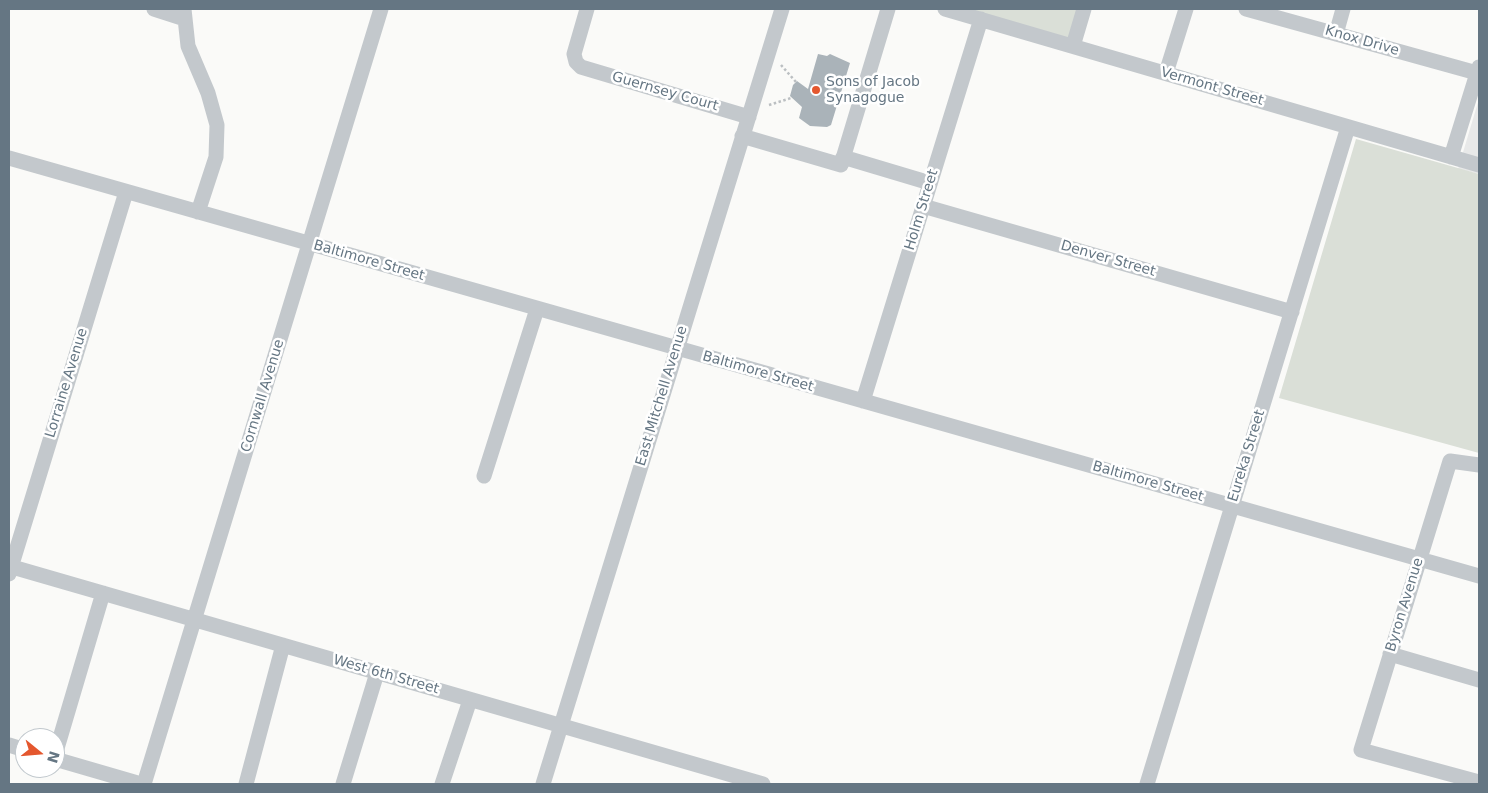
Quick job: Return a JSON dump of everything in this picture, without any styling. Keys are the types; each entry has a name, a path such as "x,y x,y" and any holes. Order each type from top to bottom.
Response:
{"street":[{"path":"154,9 184,14 188,46 211,100 217,125 216,157 198,212"},
{"name":"Cornwall Avenue","path":"143,784 381,9"},
{"name":"Guernsey Court","path":"586,9 574,54 576,62 581,67 748,117"},
{"name":"East Mitchell Avenue","path":"543,784 782,9"},
{"path":"742,136 841,164 888,9"},
{"name":"Vermont Street","path":"945,9 1479,165"},
{"path":"1073,46 1084,9"},
{"path":"1166,73 1186,9"},
{"name":"Knox Drive","path":"1246,9 1478,70"},
{"path":"1336,34 1343,9"},
{"name":"Holm Street","path":"864,401 981,19"},
{"path":"1451,157 1478,70"},
{"name":"Eureka Street","path":"1147,784 1348,127"},
{"path":"843,157 930,183"},
{"name":"Baltimore Street","path":"9,158 1479,576"},
{"name":"Lorraine Avenue","path":"10,569 126,192"},
{"name":"Denver Street","path":"923,206 1292,312"},
{"path":"484,476 537,309"},
{"name":"Byron Avenue","path":"1479,465 1450,461 1361,750 1479,782"},
{"name":"West 6th Street","path":"10,569 103,592 763,784"},
{"path":"63,728 103,592"},
{"path":"246,784 283,645"},
{"path":"1390,654 1479,680"},
{"path":"343,784 378,673"},
{"path":"442,784 470,700"},
{"path":"65,760 143,784"}],"path":[{"path":"781,65 796,82"},
{"path":"769,106 791,98"}],"shaded area":[{"path":"967,9 1078,9 1068,39"},
{"path":"1479,99 1479,174 1458,169"},
{"path":"1356,139 1479,174 1479,453 1279,398"}],"building":[{"name":"Sons of Jacob Synagogue","path":"818,54 827,56 830,54 850,63 831,125 827,127 810,126 799,118 802,107 790,96 793,85 797,81 808,89"}],"place":[{"name":"Sons of Jacob Synagogue","path":"816,90"}]}
